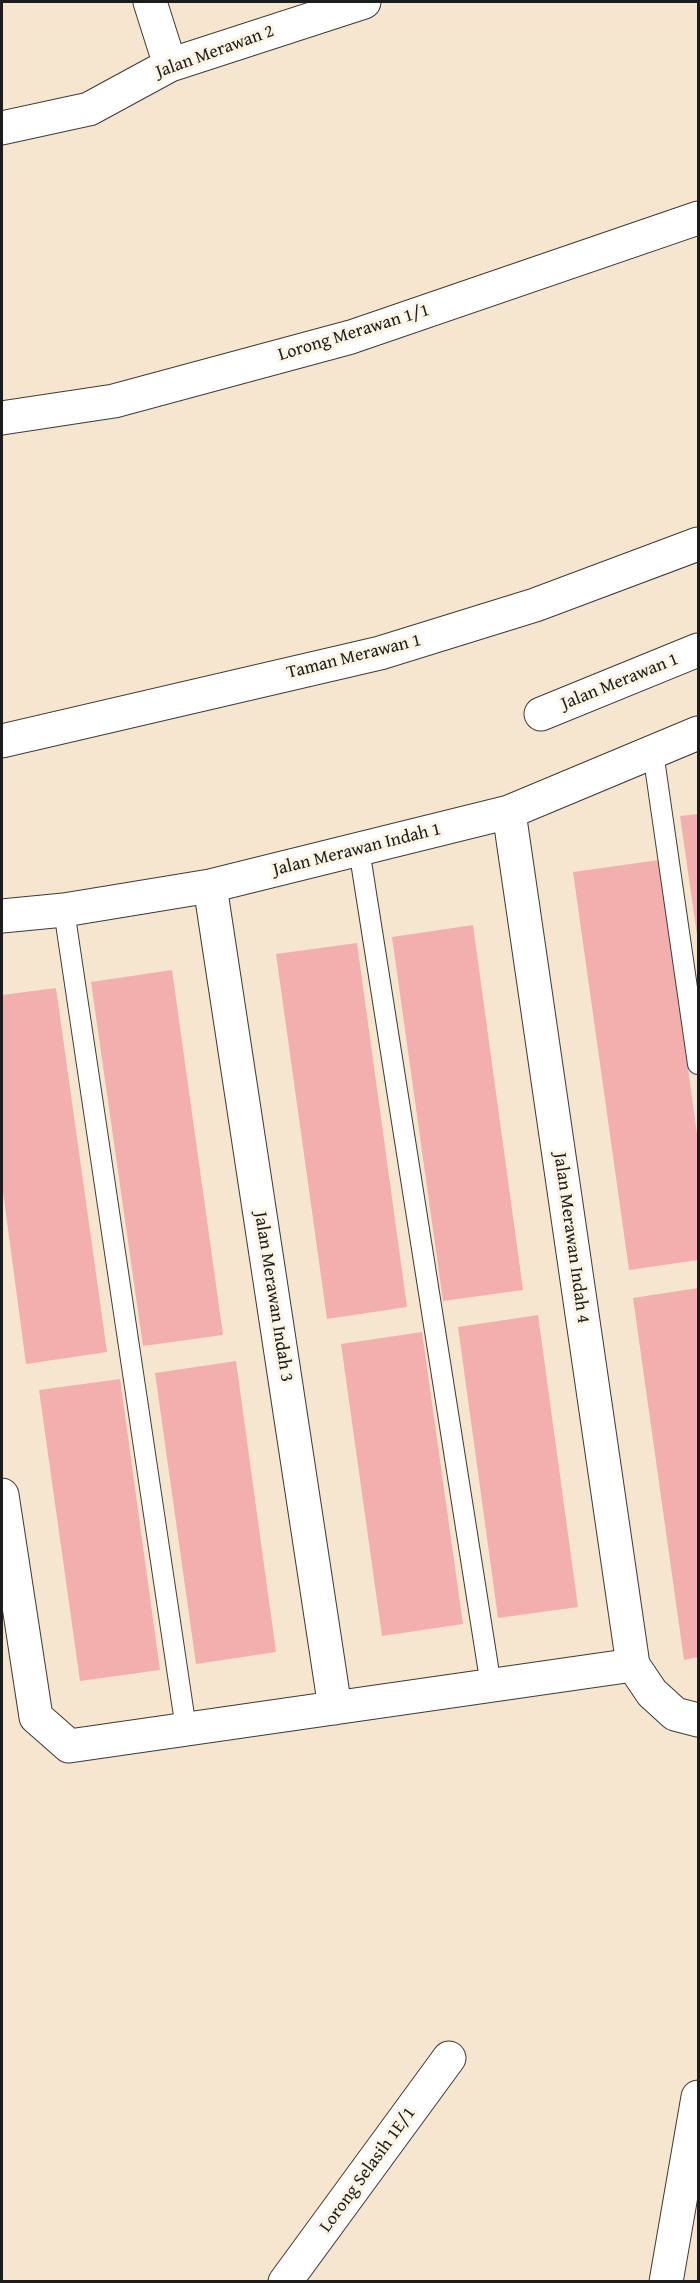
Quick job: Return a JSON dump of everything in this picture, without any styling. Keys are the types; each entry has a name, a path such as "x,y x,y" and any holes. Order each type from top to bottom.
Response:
{"street":[{"path":"150,2 170,65"},
{"name":"Jalan Merawan 2","path":"2,128 89,109 170,65 363,2"},
{"name":"Lorong Merawan 1/1","path":"2,418 114,401 351,337 699,218"},
{"name":"Taman Merawan 1","path":"2,741 380,653 536,605 699,544"},
{"name":"Jalan Merawan 1","path":"541,714 699,650"},
{"name":"Jalan Merawan Indah 1","path":"2,916 64,910 210,886 509,812 699,733"},
{"name":"Jalan Merawan Indah 4","path":"509,812 633,1665"},
{"name":"Jalan Merawan Indah 3","path":"210,886 335,1708"},
{"path":"2,1495 36,1717 69,1746 633,1665 652,1693 675,1714 699,1720"},
{"name":"Lorong Selasih 1E/1","path":"285,2282 449,2058"},
{"path":"666,2282 699,2097"}],"lane":[{"path":"653,752 699,1064"},
{"path":"359,849 491,1686"},
{"path":"64,910 186,1729"}],"building":[{"path":"698,814 698,935 697,935 680,816"},
{"path":"659,860 698,1141 698,1260 629,1270 573,872"},
{"path":"473,925 523,1290 443,1301 392,937"},
{"path":"357,943 407,1307 327,1319 276,954"},
{"path":"172,970 223,1335 143,1346 91,982"},
{"path":"56,988 107,1352 26,1364 2,1184 2,995"},
{"path":"698,1288 698,1657 684,1660 633,1298"},
{"path":"538,1315 578,1607 498,1618 458,1327"},
{"path":"422,1332 463,1624 382,1636 341,1344"},
{"path":"236,1361 276,1652 196,1664 155,1373"},
{"path":"120,1379 160,1670 80,1681 39,1390"}]}
